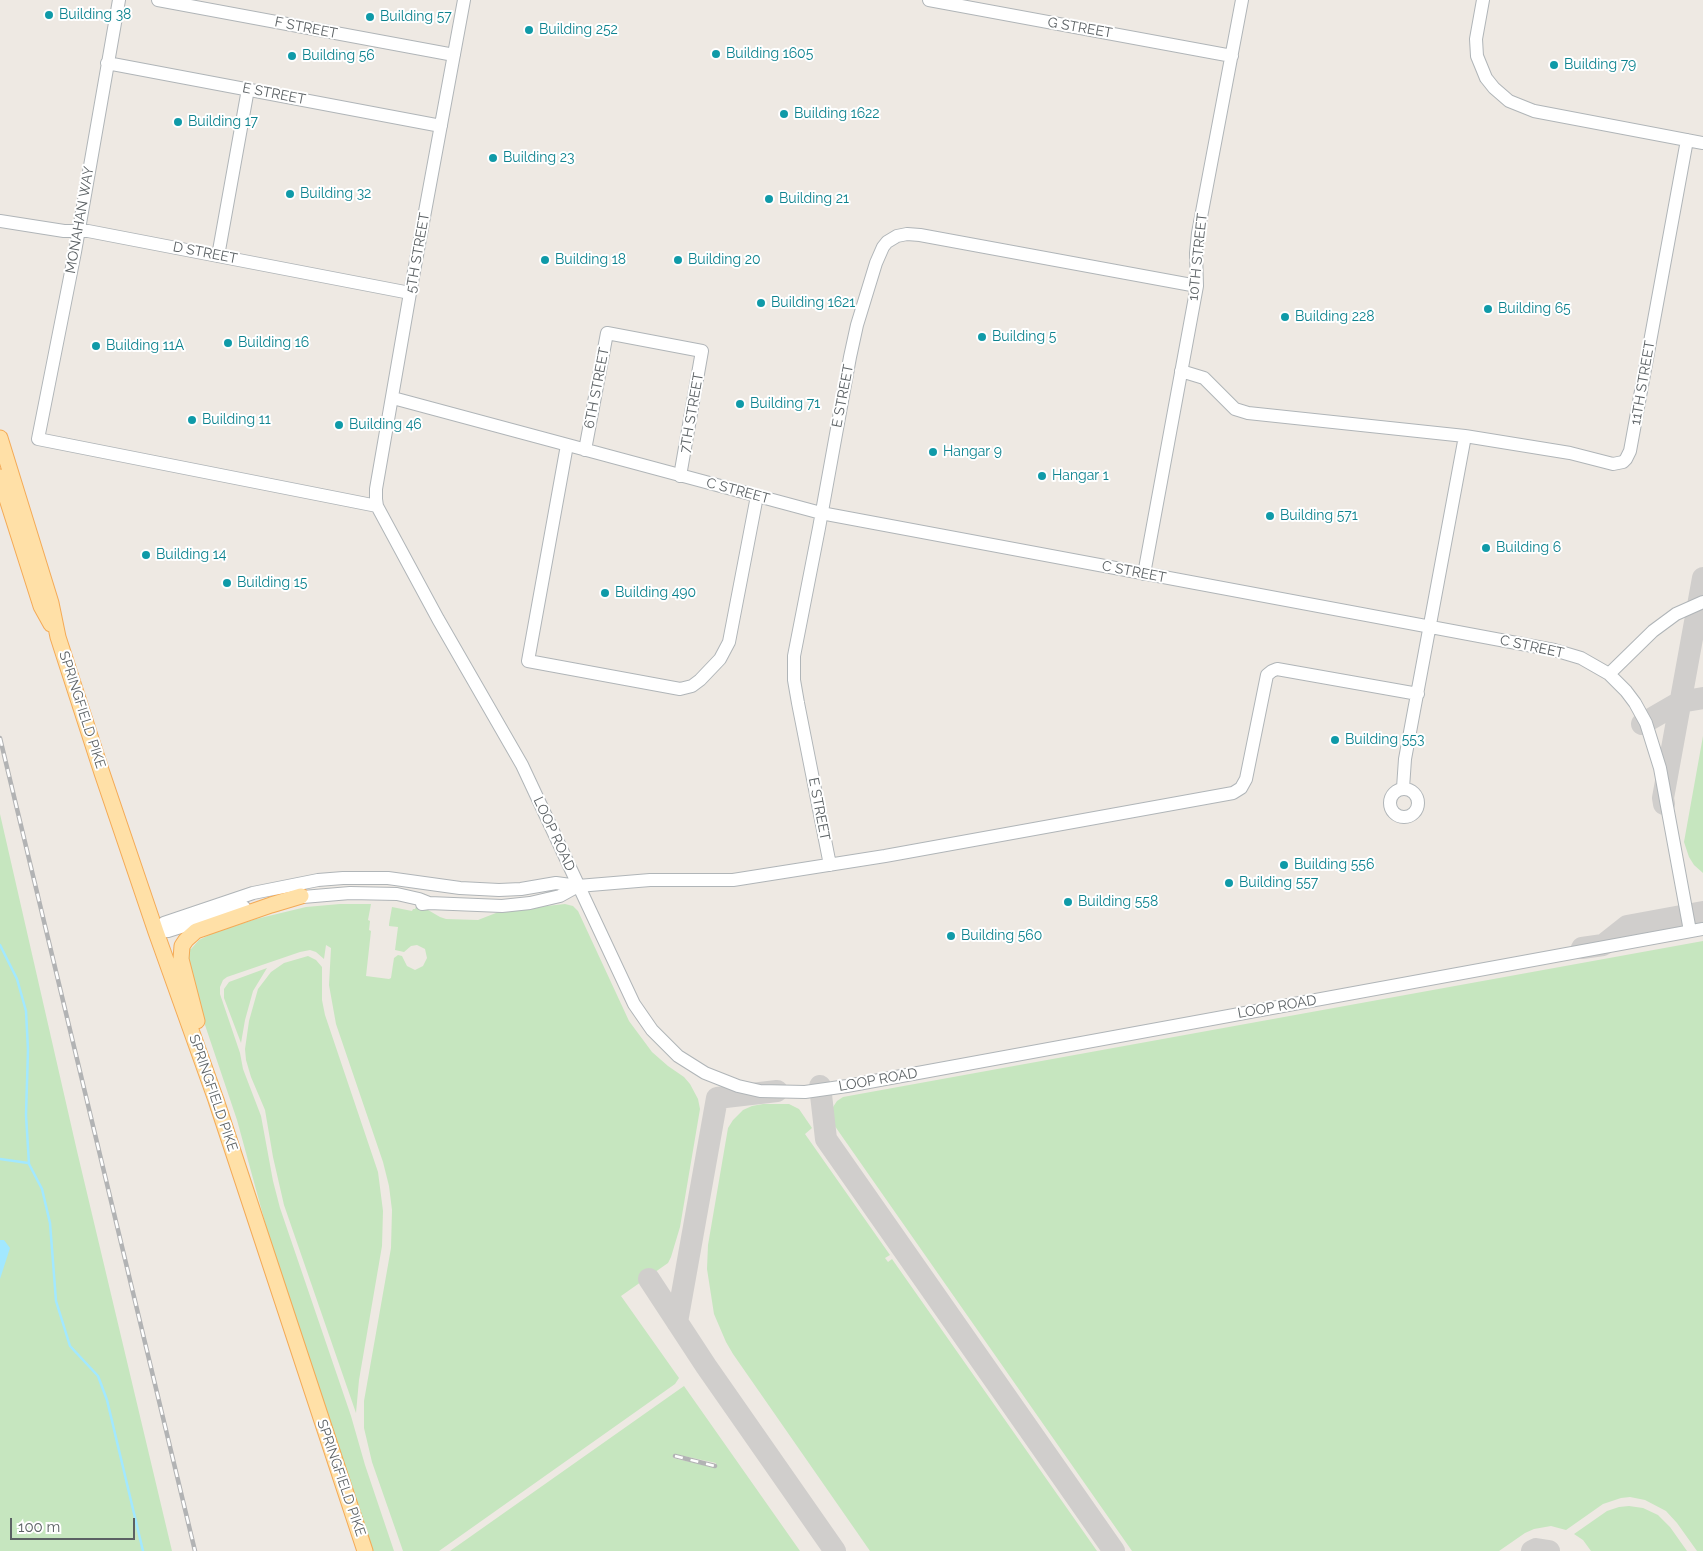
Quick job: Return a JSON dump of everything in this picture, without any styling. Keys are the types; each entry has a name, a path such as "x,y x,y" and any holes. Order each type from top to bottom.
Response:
{"main road":[{"name":"SPRINGFIELD PIKE","path":"0,438 7,479 51,604 58,637 102,773 216,1100 365,1551"},
{"path":"216,1100 181,958 182,946 196,931 301,896"}],"street":[{"name":"MONAHAN WAY","path":"119,0 78,231 38,439 377,506"},
{"name":"F STREET","path":"158,0 454,55"},
{"name":"5TH STREET","path":"377,506 376,490 410,292 464,0"},
{"name":"G STREET","path":"929,0 1232,56"},
{"name":"10TH STREET","path":"1144,574 1197,286 1196,252 1198,233 1242,0"},
{"path":"1483,0 1476,39 1477,56 1486,78 1509,102 1534,111 1703,142"},
{"name":"E STREET","path":"107,63 441,126"},
{"path":"218,256 248,89"},
{"name":"11TH STREET","path":"1181,371 1204,378 1236,409 1248,413 1465,436 1570,453 1612,464 1620,464 1626,459 1630,451 1687,140"},
{"name":"D STREET","path":"0,221 64,232 88,231 410,292"},
{"name":"E STREET","path":"830,865 798,703 794,668 796,642 857,325 879,254 892,238 902,234 920,235 1197,286"},
{"name":"6TH STREET","path":"585,450 607,333 702,351"},
{"name":"7TH STREET","path":"680,476 702,351"},
{"name":"C STREET","path":"393,398 821,513 1566,653 1591,663 1609,674 1626,691 1646,723 1653,741 1697,930"},
{"path":"1403,788 1404,765 1465,436"},
{"path":"567,445 528,661 680,689 692,686 720,659 729,642 757,496"},
{"name":"LOOP ROAD","path":"377,506 435,613 515,752 634,1004 647,1024 663,1042 691,1065 717,1079 738,1086 760,1091 790,1092 847,1086 1697,930"},
{"path":"1609,674 1654,631 1676,614 1703,602"},
{"path":"156,932 164,923 245,895 275,887 318,880 388,878 480,890 522,889 556,883 578,886 650,880 733,880 885,856 1237,791 1244,784 1248,773 1267,675 1272,671 1277,669 1418,694"},
{"path":"156,932 168,931 254,904 301,896 350,893 387,895 396,901 419,905 429,903 502,906 530,903 560,896 578,886"}],"green space":[{"path":"1703,736 1703,873 1694,865 1689,857 1684,842"},
{"path":"0,814 77,1151 172,1551 0,1551"},
{"path":"371,904 368,920 370,921 369,930 371,931 366,976 389,979 391,978 394,958 398,955 402,956 407,966 415,970 423,966 427,958 425,949 417,945 411,946 404,952 395,950 398,927 389,926 392,907 412,911 416,907 428,910 446,919 478,920 501,911 565,904 573,906 578,911 629,1021 652,1052 690,1084 698,1099 700,1109 680,1227 671,1257 668,1263 621,1296 679,1378 675,1384 439,1551 403,1551 372,1462 364,1428 364,1401 391,1248 392,1210 383,1162 336,1024 329,985 331,948 326,945 324,959 316,952 310,950 227,977 223,980 220,987 220,994 240,1053 243,1069 261,1116 280,1208 351,1416 365,1465 394,1551 373,1551 272,1248 237,1120 204,1022 186,951 187,947 191,949 199,940 213,933 256,919 306,907"},
{"path":"1703,941 1703,1551 1697,1551 1666,1511 1645,1500 1630,1497 1603,1504 1566,1530 1551,1526 1534,1529 1499,1551 1132,1551 832,1122 833,1107 843,1097"},
{"path":"308,956 316,960 322,967 322,1000 325,1015 378,1172 383,1211 382,1246 359,1380 356,1413 284,1205 265,1110 246,1060 245,1049 249,1021 258,989 271,972 284,963"},
{"path":"267,968 253,991 241,1043 224,998 224,989 229,982"},
{"path":"763,1104 789,1104 799,1109 812,1128 805,1134 890,1255 885,1258 888,1262 892,1259 1097,1551 870,1551 733,1354 714,1314 707,1269 708,1245 728,1128 743,1110"},
{"path":"684,1386 800,1551 450,1551","holes":["674,1454 716,1463 716,1468 673,1458"]},
{"path":"1629,1506 1643,1508 1658,1515 1670,1527 1687,1551 1591,1551 1583,1540 1574,1534 1607,1511"}],"water":[{"path":"0,1240 4,1240 10,1248 0,1279"}],"waterway":[{"path":"0,945 17,979 26,1011 28,1050 26,1115 29,1164 42,1189 50,1223 56,1301 70,1346 98,1376 107,1400 143,1551"},
{"path":"0,1159 28,1163"}],"taxiway":[{"path":"1664,804 1663,798 1703,578"},
{"path":"1642,724 1680,702 1703,698"},
{"path":"1582,948 1603,945 1627,926 1703,912"},
{"path":"820,1086 826,1139 1114,1551"},
{"path":"677,1322 717,1098 777,1091"},
{"path":"649,1279 706,1366 835,1551"},
{"path":"1532,1551 1536,1549 1549,1551"}],"railway":[{"path":"0,738 195,1551"},
{"path":"675,1456 715,1466"}],"place":[{"name":"Building 38","path":"49,15"},
{"name":"Building 57","path":"370,17"},
{"name":"Building 252","path":"529,30"},
{"name":"Building 1605","path":"716,54"},
{"name":"Building 56","path":"292,56"},
{"name":"Building 79","path":"1554,65"},
{"name":"Building 1622","path":"784,114"},
{"name":"Building 17","path":"178,122"},
{"name":"Building 23","path":"493,158"},
{"name":"Building 32","path":"290,194"},
{"name":"Building 21","path":"769,199"},
{"name":"Building 18","path":"545,260"},
{"name":"Building 20","path":"678,260"},
{"name":"Building 1621","path":"761,303"},
{"name":"Building 65","path":"1488,309"},
{"name":"Building 228","path":"1285,317"},
{"name":"Building 5","path":"982,337"},
{"name":"Building 16","path":"228,343"},
{"name":"Building 11A","path":"96,346"},
{"name":"Building 71","path":"740,404"},
{"name":"Building 11","path":"192,420"},
{"name":"Building 46","path":"339,425"},
{"name":"Hangar 9","path":"933,452"},
{"name":"Hangar 1","path":"1042,476"},
{"name":"Building 571","path":"1270,516"},
{"name":"Building 6","path":"1486,548"},
{"name":"Building 14","path":"146,555"},
{"name":"Building 15","path":"227,583"},
{"name":"Building 490","path":"605,593"},
{"name":"Building 553","path":"1335,740"},
{"name":"Building 556","path":"1284,865"},
{"name":"Building 557","path":"1229,883"},
{"name":"Building 558","path":"1068,902"},
{"name":"Building 560","path":"951,936"}]}
